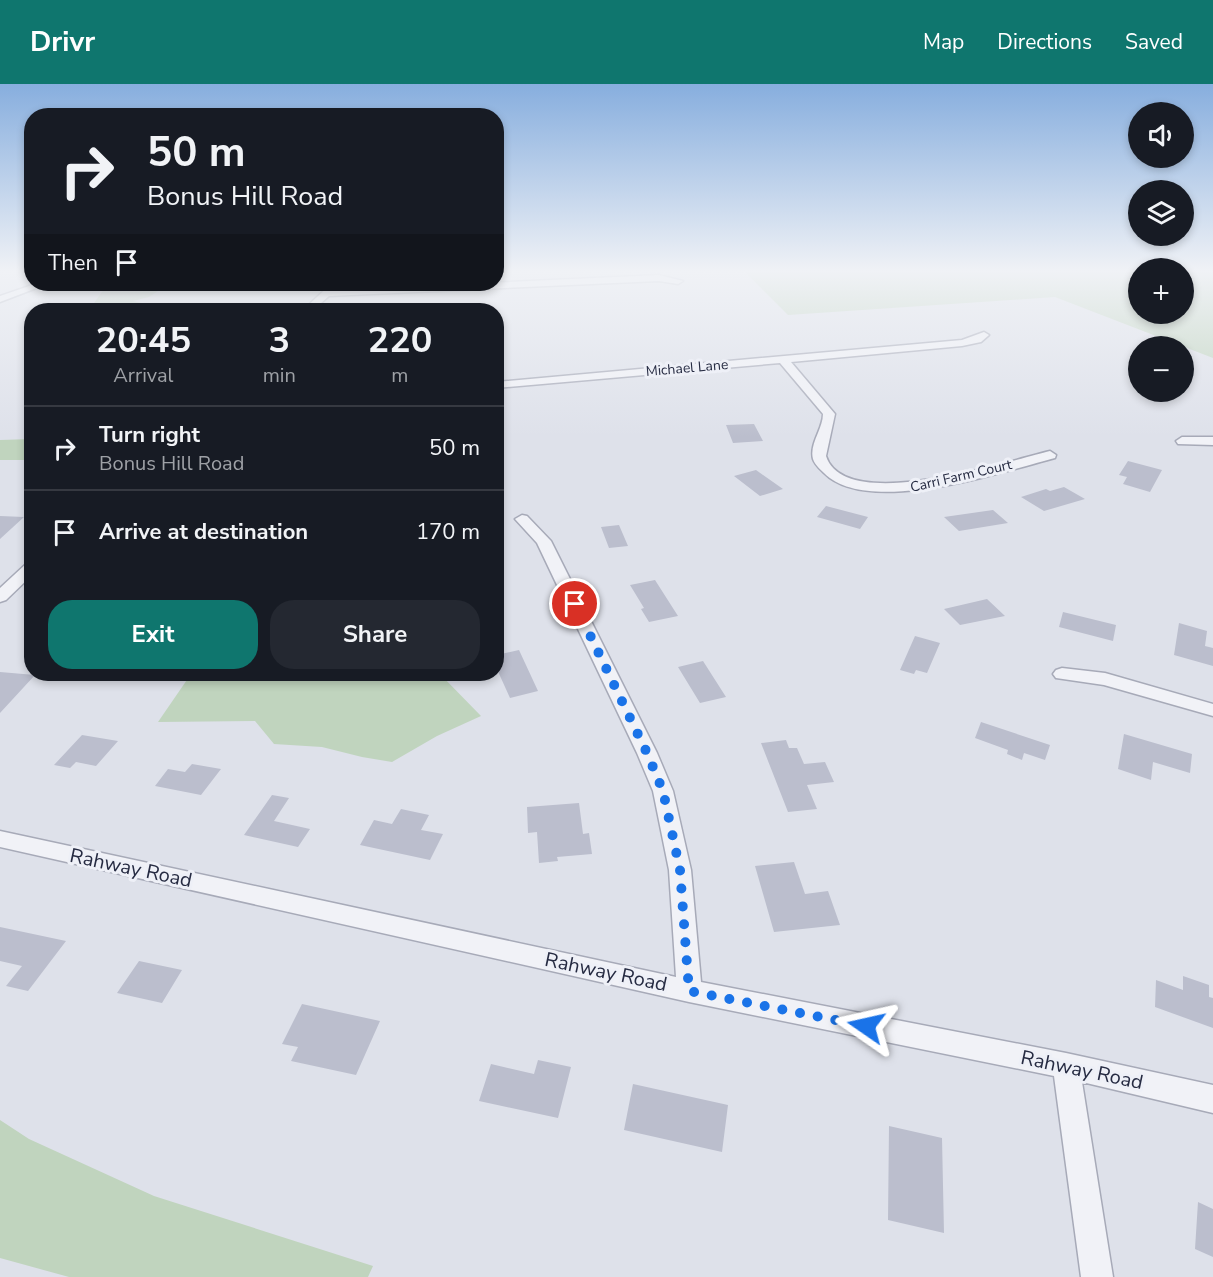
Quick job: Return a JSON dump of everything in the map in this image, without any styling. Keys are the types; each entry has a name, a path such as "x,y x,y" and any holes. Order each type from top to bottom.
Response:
{"street":[{"name":"Michael Lane","path":"504,384 962,343 977,340 984,335"},
{"name":"Carri Farm Court","path":"783,359 829,414 828,426 820,446 821,462 832,474 855,485 883,490 910,488 1050,455"},
{"path":"1182,441 1213,441"},
{"path":"522,519 544,541 647,753 663,791 680,870 689,991"},
{"path":"0,597 24,574"},
{"path":"1062,674 1105,679 1213,710"},
{"name":"Rahway Road","path":"0,839 689,991 1066,1066 1213,1100"},
{"path":"1066,1066 1097,1277"}],"green space":[{"path":"1129,326 1213,326 1213,358 1194,351 1194,336 1156,336"},
{"path":"24,439 24,460 0,460 0,440"},
{"path":"186,681 447,681 481,716 437,736 392,762 322,747 274,744 255,721 158,722"},
{"path":"0,1120 29,1139 154,1196 373,1266 368,1277 69,1277 0,1258"}],"building":[{"path":"754,424 763,441 733,443 726,425"},
{"path":"1128,461 1162,470 1150,492 1123,484 1127,477 1119,475"},
{"path":"756,470 783,489 760,496 734,476"},
{"path":"1064,487 1085,499 1044,511 1021,497 1046,489 1050,491"},
{"path":"826,506 868,517 860,529 817,517"},
{"path":"993,510 1008,523 959,531 944,517"},
{"path":"0,516 24,517 0,539"},
{"path":"619,525 628,546 609,548 601,527"},
{"path":"655,580 678,616 649,622 641,609 644,608 630,585"},
{"path":"987,599 1005,616 960,625 944,609"},
{"path":"1063,612 1116,625 1113,641 1059,627"},
{"path":"1179,623 1207,631 1205,646 1213,648 1213,666 1174,655"},
{"path":"915,636 940,643 927,673 916,670 914,674 900,670"},
{"path":"519,650 538,691 510,698 502,681 504,653"},
{"path":"703,661 726,697 700,703 678,667"},
{"path":"0,672 24,674 24,681 29,681 0,713"},
{"path":"981,722 1050,745 1045,760 1024,753 1022,760 1007,754 1008,750 975,738"},
{"path":"1124,734 1192,754 1190,773 1153,762 1151,780 1118,769"},
{"path":"82,735 118,741 96,766 76,762 70,768 54,765"},
{"path":"786,740 789,748 797,748 804,764 825,762 834,782 807,785 817,809 788,812 761,743"},
{"path":"192,764 221,769 201,795 155,786 168,769 185,772"},
{"path":"272,795 289,798 274,821 310,829 298,847 244,835"},
{"path":"579,803 583,834 589,833 592,854 557,857 558,861 539,863 537,832 528,833 527,807"},
{"path":"401,809 429,815 421,830 443,834 430,860 360,845 374,820 392,824"},
{"path":"794,862 805,894 828,891 840,925 774,932 755,866"},
{"path":"0,927 66,941 28,991 6,986 22,966 0,961"},
{"path":"139,961 182,970 162,1003 117,993"},
{"path":"1183,976 1209,985 1209,997 1213,998 1213,1028 1155,1007 1156,980 1183,990"},
{"path":"302,1004 380,1021 356,1075 291,1061 298,1047 282,1044"},
{"path":"538,1060 571,1067 558,1118 479,1101 491,1064 534,1074"},
{"path":"633,1084 728,1105 722,1152 624,1130"},
{"path":"889,1126 942,1138 944,1233 888,1220"},
{"path":"1198,1202 1213,1209 1213,1257 1195,1249"}],"route":[{"path":"575,604 663,791 680,870 689,991 866,1026"}]}
